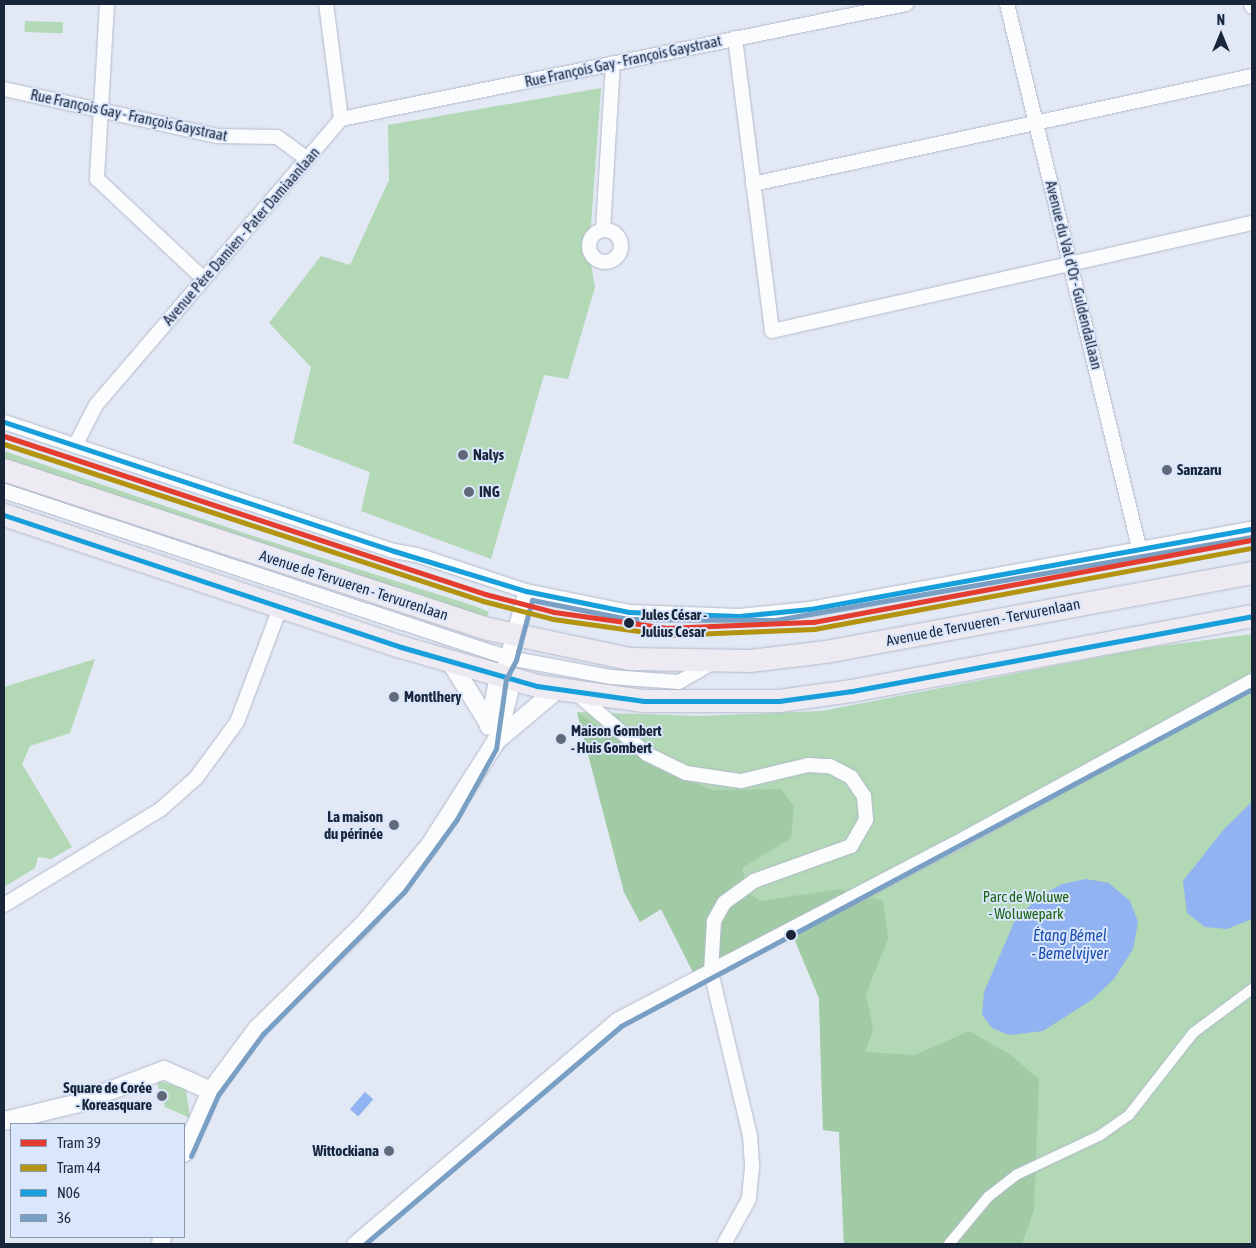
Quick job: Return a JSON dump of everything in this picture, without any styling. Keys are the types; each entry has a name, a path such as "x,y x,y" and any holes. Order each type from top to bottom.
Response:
{"main road":[{"name":"Avenue de Tervueren - Tervurenlaan","path":"4,470 514,636 630,659 713,662 826,652 1252,573"},
{"name":"Avenue de Tervueren - Tervurenlaan","path":"4,515 280,608 450,661 507,671 567,691 673,702 779,701 1252,616"}],"street":[{"path":"107,4 97,179 204,279"},
{"path":"326,4 341,119"},
{"name":"Rue François Gay - François Gaystraat","path":"341,119 735,38 862,8 906,4"},
{"name":"Avenue du Val d'Or - Guldendallaan","path":"1007,4 1139,547"},
{"path":"735,38 772,331 1252,223"},
{"path":"603,230 613,63"},
{"path":"753,184 1036,121 1252,76"},
{"name":"Rue François Gay - François Gaystraat","path":"4,89 217,136 277,137 307,159"},
{"name":"Avenue Père Damien - Pater Damiaanlaan","path":"75,446 96,405 341,119"},
{"path":"4,422 526,591 630,612 774,614 1139,547 1252,529"},
{"name":"Avenue de Tervueren - Tervurenlaan","path":"4,492 405,624 507,671 679,682 713,662"},
{"path":"185,1151 211,1091 257,1029 398,887 450,815 493,743 514,636 526,591"},
{"path":"4,905 161,809 196,778 237,722 280,608"},
{"name":"Avenue de Tervueren - Tervurenlaan","path":"358,633 405,624"},
{"path":"450,661 486,719 493,743"},
{"path":"486,719 507,671"},
{"path":"354,1244 617,1020 711,972 1252,681"},
{"path":"493,743 567,691 647,754 695,776 746,781 808,765 830,766 852,777 864,796 866,820 852,846 772,872 724,902 712,930 711,972 750,1136 752,1168 749,1199 724,1244"},
{"path":"949,1244 988,1197 1016,1175 1099,1136 1129,1115 1193,1033 1252,989"},
{"path":"4,1121 75,1104 164,1070 211,1091"}],"green space":[{"path":"25,21 63,22 63,33 25,32"},
{"path":"601,88 589,253 595,287 568,379 544,375 491,559 361,511 370,472 293,443 311,367 269,323 321,256 350,265 389,180 388,125"},
{"path":"4,451 244,533 489,612 486,619 4,460"},
{"name":"Parc de Woluwe - Woluwepark","path":"1252,634 1252,1244 844,1244 839,1132 823,1130 819,998 788,924 694,974 661,909 640,922 624,892 577,712 700,716 822,711 1146,648"},
{"path":"95,659 70,733 30,746 22,764 72,847 51,859 38,857 35,868 4,887 4,687"},
{"path":"577,712 654,764 712,790 781,789 794,806 791,838 742,868 749,894 761,901 840,889 883,901 888,939 866,994 873,1030 865,1052 915,1055 969,1031 1009,1054 1039,1079 1034,1210 1022,1244 844,1244 839,1132 823,1130 819,998 788,924 694,974 661,909 640,922 624,892"},
{"path":"156,1080 186,1089 190,1118 165,1107"}],"water":[{"path":"1252,802 1252,919 1227,929 1205,927 1187,913 1183,881 1224,829"},
{"name":"Étang Bémel - Bemelvijver","path":"1086,879 1109,883 1130,901 1138,922 1133,949 1114,979 1093,999 1043,1031 1009,1035 992,1028 982,1015 984,992 1015,920 1039,897 1062,884"},
{"path":"365,1092 373,1099 358,1117 350,1109"}],"tram line":[{"name":"39","path":"4,436 485,594 554,612 667,628 813,622 1252,540"},
{"name":"44","path":"4,444 483,601 553,619 667,635 814,629 1252,548"}],"transit line":[{"name":"N06","path":"4,422 394,551 526,591 629,612 739,616 810,609 1252,529"},
{"name":"N06","path":"4,515 401,647 537,686 644,701 779,701 852,691 1252,616"},
{"name":"36","path":"191,1156 218,1095 263,1034 404,892 457,819 496,749 506,679 516,660 532,600 628,619 775,620 1252,537"},
{"name":"36","path":"365,1244 621,1026 1252,689"}],"place":[{"name":"Nalys","path":"463,455"},
{"name":"Sanzaru","path":"1167,470"},
{"name":"ING","path":"469,492"},
{"name":"Jules César - Julius Cesar","path":"629,623"},
{"name":"Montlhery","path":"394,697"},
{"name":"Maison Gombert - Huis Gombert","path":"561,739"},
{"name":"La maison du périnée","path":"394,825"},
{"name":"Square de Corée - Koreasquare","path":"162,1096"},
{"name":"Wittockiana","path":"389,1151"}]}
